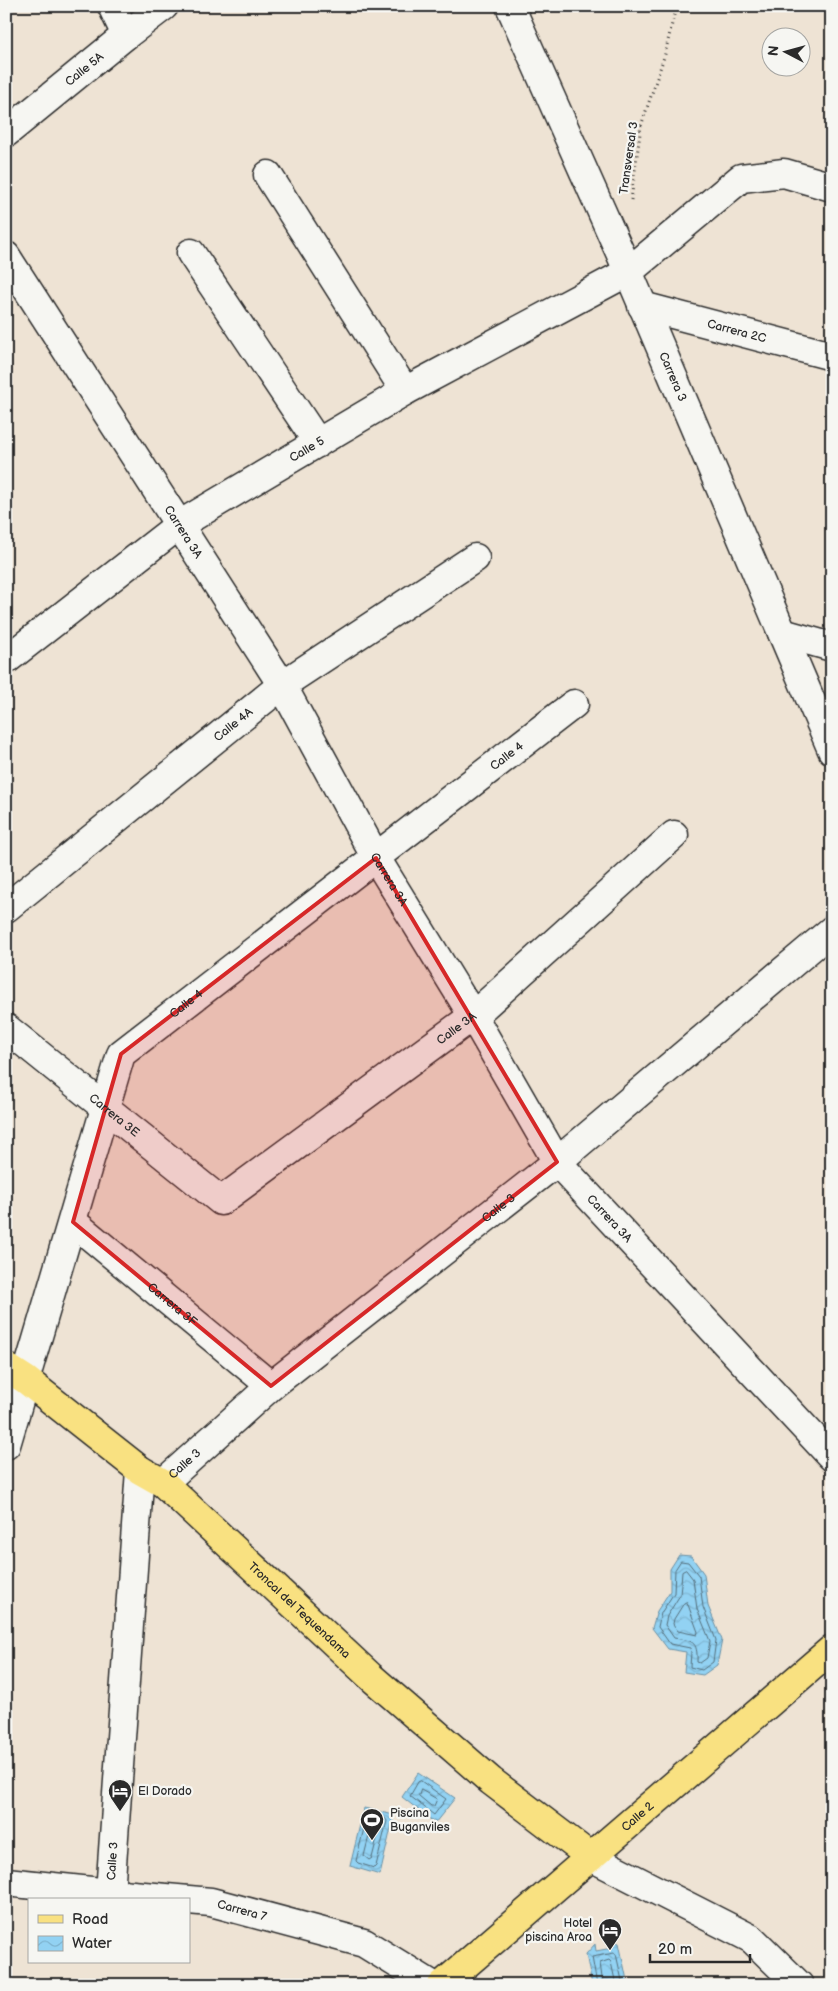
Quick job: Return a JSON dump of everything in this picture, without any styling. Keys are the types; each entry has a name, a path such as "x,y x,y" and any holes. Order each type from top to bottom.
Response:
{"main road":[{"name":"Troncal del Tequendama","path":"16,1373 151,1476 371,1677 490,1781 592,1857"},
{"name":"Calle 2","path":"442,1985 832,1649"}],"street":[{"path":"112,6 126,35"},
{"name":"Calle 5A","path":"6,133 164,6"},
{"name":"Carrera 3","path":"510,6 628,272 832,750"},
{"name":"Calle 5","path":"6,660 179,525 405,391 628,272 741,178 784,173 832,188"},
{"path":"268,174 405,391"},
{"path":"191,253 318,443"},
{"name":"Carrera 3A","path":"6,256 282,685 376,858 472,1016 557,1162 832,1457"},
{"name":"Carrera 2C","path":"642,306 832,356"},
{"name":"Calle 4A","path":"6,908 282,685 475,558"},
{"path":"782,633 832,647"},
{"name":"Calle 4","path":"6,1445 16,1373 73,1222 121,1054 574,704"},
{"name":"Calle 3A","path":"222,1201 472,1016 674,835"},
{"name":"Calle 3","path":"110,1893 151,1476 271,1386 557,1162 832,930"},
{"name":"Carrera 3E","path":"6,1028 222,1201"},
{"name":"Carrera 3F","path":"73,1222 271,1386"},
{"path":"592,1857 752,1939 799,1985"},
{"name":"Carrera 7","path":"6,1882 166,1898"},
{"name":"Carrera 7","path":"190,1900 211,1902 364,1943 432,1985"}],"path":[{"name":"Transversal 3","path":"631,205 641,126 665,54 676,6"}],"highlighted area":[{"path":"376,858 557,1162 271,1386 73,1222 121,1054"}],"water":[{"path":"679,1555 691,1556 704,1574 708,1606 722,1640 717,1665 703,1675 684,1672 686,1652 668,1649 652,1628 657,1611 670,1591 670,1569"},
{"path":"418,1773 455,1798 435,1823 402,1797"},
{"name":"Piscina Buganviles","path":"364,1808 394,1815 380,1875 350,1866"},
{"path":"613,1941 619,1943 628,1985 592,1985 586,1954 595,1944 596,1951 612,1948"}],"place":[{"name":"El Dorado","path":"120,1812"},
{"name":"Piscina Buganviles","path":"372,1841"},
{"name":"Hotel piscina Aroa","path":"610,1951"}]}
